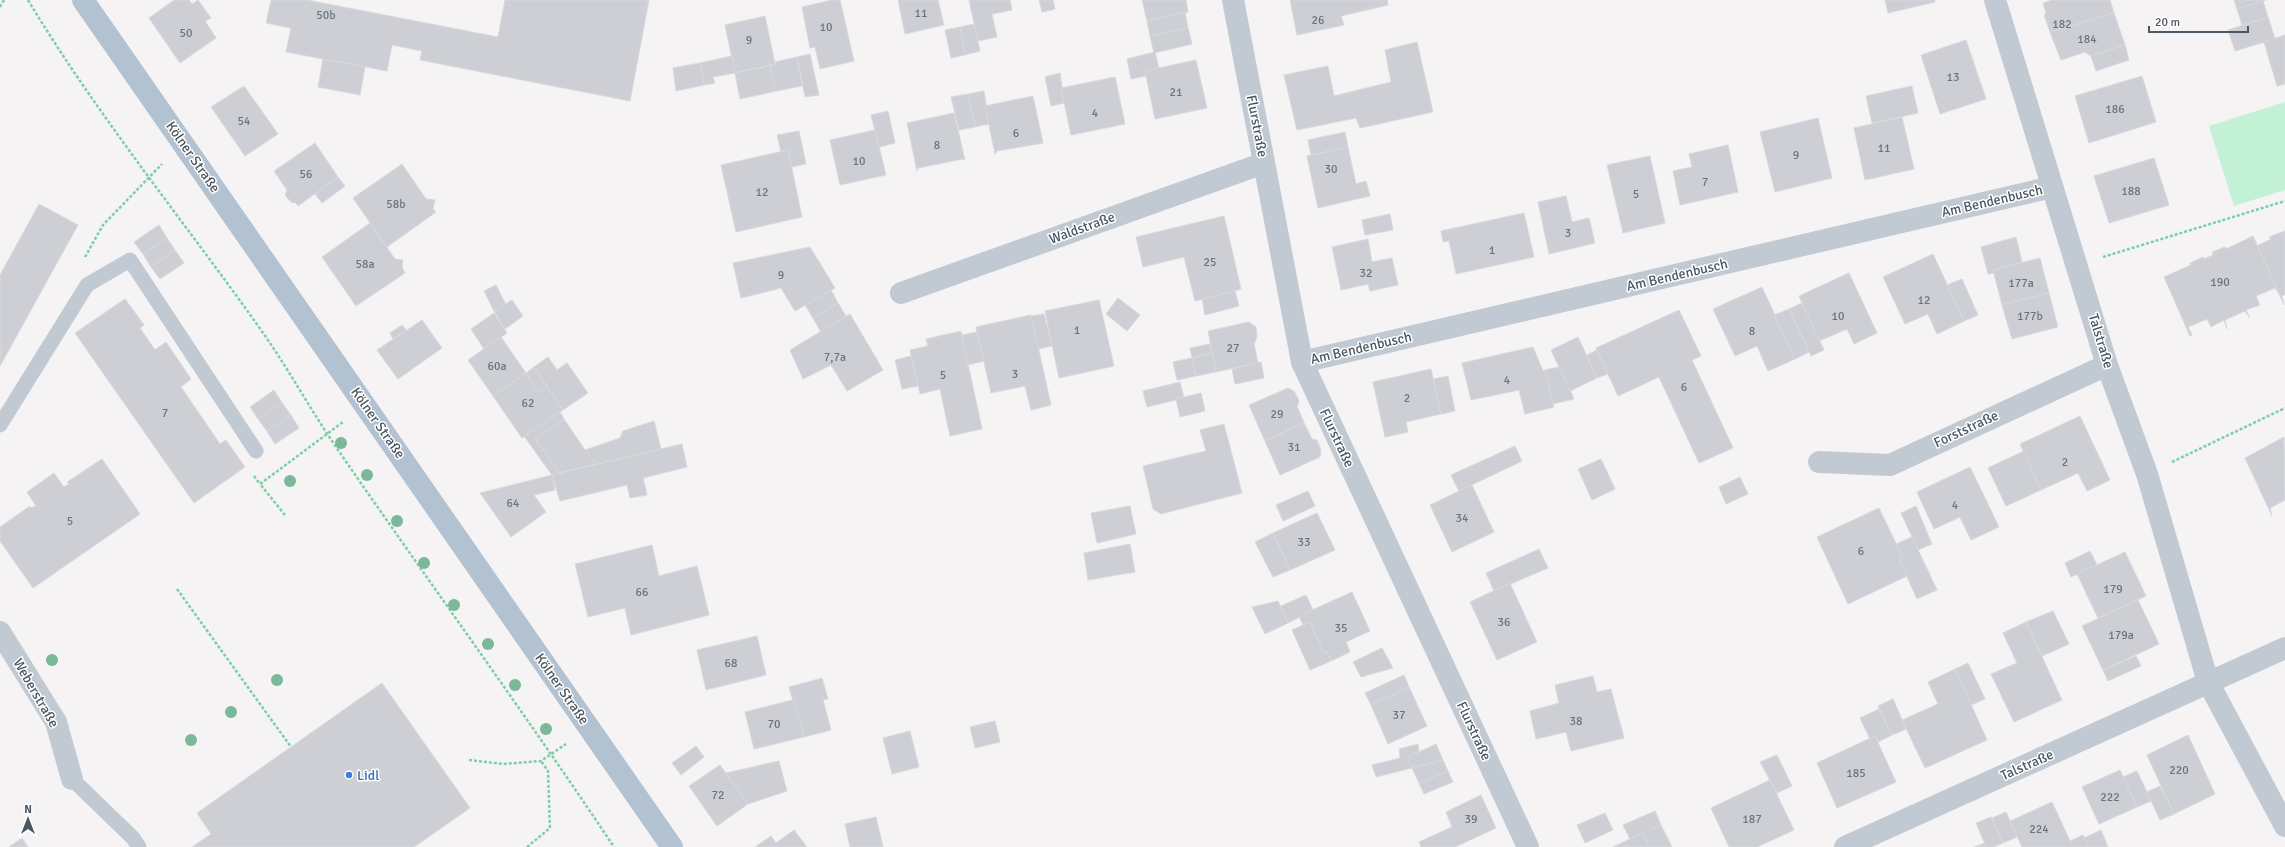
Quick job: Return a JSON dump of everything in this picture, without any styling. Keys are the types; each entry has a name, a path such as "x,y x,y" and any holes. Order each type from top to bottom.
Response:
{"main road":[{"name":"Kölner Straße","path":"83,0 672,847"}],"street":[{"name":"Flurstraße","path":"1233,0 1302,362 1528,847"},
{"name":"Talstraße","path":"1995,0 2052,188 2078,265 2108,364 2147,474 2208,682 2285,826"},
{"name":"Waldstraße","path":"901,293 1264,163"},
{"name":"Am Bendenbusch","path":"1302,362 2052,188"},
{"name":"Forststraße","path":"1819,462 1890,465 2108,364"},
{"name":"Weberstraße","path":"0,632 56,722 72,780"},
{"path":"2208,682 2285,648"},
{"name":"Talstraße","path":"1845,847 2208,682"}],"lane":[{"path":"0,425 87,285 130,260 256,451"},
{"path":"72,780 132,838 139,847"}],"path":[{"path":"0,7 4,0"},
{"path":"28,0 49,34 118,134 262,332 328,434 520,708 614,847"},
{"path":"2078,265 2285,201"},
{"path":"285,515 260,484 366,406"},
{"path":"2147,474 2285,408"},
{"path":"177,589 291,747"},
{"path":"469,760 503,764 541,761 548,771 550,828 527,847"}],"green space":[{"path":"2285,102 2285,190 2234,206 2209,126"}],"building":[{"path":"174,0 189,0 192,4 198,0 211,18 205,21 216,38 180,63 149,18"},
{"path":"271,0 307,0 498,37 505,0 649,0 630,101 420,60 422,51 392,45 387,71 286,52 291,28 266,23"},
{"path":"832,0 840,0 854,61 820,69 815,47 810,48 802,7"},
{"path":"898,0 938,0 944,25 905,34"},
{"path":"969,0 1010,0 1012,10 992,14 997,37 978,41"},
{"path":"1039,0 1053,0 1055,9 1042,12"},
{"path":"1142,0 1186,0 1188,12 1147,21"},
{"path":"1290,0 1387,0 1388,5 1341,16 1344,25 1297,35"},
{"path":"1885,0 1935,0 1935,2 1888,13"},
{"path":"2052,0 2110,0 2114,13 2050,32 2044,15 2046,13 2043,3"},
{"path":"2234,0 2266,0 2237,9"},
{"path":"2263,1 2268,17 2242,25 2237,9"},
{"path":"1185,12 1188,28 1150,36 1147,21"},
{"path":"2114,13 2125,45 2091,56 2085,52 2061,60 2050,32"},
{"path":"765,16 775,64 735,73 725,25"},
{"path":"2268,17 2275,39 2235,51 2228,30"},
{"path":"974,24 980,51 965,55 960,27"},
{"path":"960,27 965,55 951,58 945,30"},
{"path":"1188,28 1192,44 1154,53 1150,36"},
{"path":"2285,35 2285,84 2277,86 2264,42"},
{"path":"1966,40 1986,99 1940,114 1921,55"},
{"path":"1417,42 1433,112 1360,128 1356,118 1297,130 1284,75 1328,66 1334,96 1391,82 1385,50"},
{"path":"2125,45 2129,60 2096,71 2091,56"},
{"path":"1155,52 1159,68 1145,71 1146,76 1131,79 1127,59"},
{"path":"810,54 819,95 805,97 797,57"},
{"path":"732,56 735,73 713,77 715,83 704,85 700,63"},
{"path":"797,57 802,86 776,91 770,66 775,64 775,62"},
{"path":"323,59 365,67 360,95 318,87"},
{"path":"1196,60 1207,108 1155,119 1145,71"},
{"path":"700,63 704,85 676,91 673,68"},
{"path":"770,66 776,91 740,99 735,73"},
{"path":"1060,73 1064,103 1051,106 1045,77"},
{"path":"2142,76 2156,122 2089,143 2075,96"},
{"path":"1115,77 1125,124 1071,135 1061,88"},
{"path":"244,86 278,134 245,156 211,107"},
{"path":"1912,86 1918,113 1872,123 1866,96"},
{"path":"984,91 989,124 975,127 968,94"},
{"path":"968,94 975,127 959,130 951,97"},
{"path":"1033,96 1043,143 997,151 995,154 985,106"},
{"path":"888,111 895,143 879,147 871,115"},
{"path":"954,113 965,160 963,159 918,168 917,171 907,123"},
{"path":"1902,117 1914,169 1865,180 1854,128"},
{"path":"1818,118 1832,178 1775,192 1760,132"},
{"path":"875,130 886,175 840,185 830,140"},
{"path":"799,131 806,164 791,167 788,150 781,152 777,135"},
{"path":"1345,132 1348,147 1311,155 1308,140"},
{"path":"315,143 338,177 298,206 296,203 291,202 285,195 287,190 274,171"},
{"path":"1728,145 1738,192 1680,205 1673,171 1692,167 1689,154"},
{"path":"1348,147 1356,184 1366,181 1370,196 1318,208 1307,156"},
{"path":"788,150 802,217 736,232 721,165"},
{"path":"1650,156 1665,223 1623,233 1607,165"},
{"path":"2154,158 2169,205 2109,223 2094,176"},
{"path":"402,164 426,199 435,200 433,209 436,212 387,247 353,198"},
{"path":"338,177 345,186 322,203 315,194"},
{"path":"1566,196 1572,222 1589,218 1595,243 1549,254 1538,202"},
{"path":"39,204 78,225 0,366 0,275"},
{"path":"1524,213 1534,257 1456,274 1449,241 1443,242 1441,231"},
{"path":"1390,214 1393,230 1365,235 1362,220"},
{"path":"1224,216 1241,289 1195,301 1184,257 1143,267 1136,237"},
{"path":"370,223 395,259 403,260 402,268 405,273 356,306 322,257"},
{"path":"159,225 167,238 143,254 134,242"},
{"path":"2285,231 2285,294 2282,296 2284,305 2257,246 2271,239 2269,237"},
{"path":"2253,236 2280,295 2275,288 2256,296 2260,305 2246,310 2250,318 2245,311 2225,320 2227,329 2224,320 2211,327 2207,319 2188,327 2192,335 2190,336 2164,277 2191,265 2190,263 2203,257 2204,259 2213,255 2212,252 2225,247 2226,249"},
{"path":"2016,237 2022,262 1993,270 1994,273 1988,274 1981,247"},
{"path":"167,238 175,250 151,267 143,254"},
{"path":"1368,239 1372,262 1392,258 1398,285 1370,291 1368,284 1341,290 1332,247"},
{"path":"810,247 835,288 795,311 781,288 741,298 733,263"},
{"path":"175,250 184,263 160,279 151,267"},
{"path":"1933,254 1964,321 1937,334 1928,314 1905,324 1883,277"},
{"path":"2040,258 2049,293 2002,305 1993,270"},
{"path":"1849,273 1877,333 1854,344 1847,329 1819,341 1799,296"},
{"path":"1962,279 1978,315 1964,321 1947,285"},
{"path":"496,285 506,305 494,311 484,291"},
{"path":"1762,287 1795,359 1768,371 1757,346 1735,356 1713,309"},
{"path":"831,290 838,303 813,318 805,305"},
{"path":"1235,291 1239,306 1205,315 1202,299"},
{"path":"2049,293 2058,327 2012,339 2002,305"},
{"path":"1118,298 1140,315 1127,331 1106,314"},
{"path":"125,299 144,325 140,328 155,350 166,342 191,379 181,387 220,444 226,440 245,467 194,503 75,333"},
{"path":"512,300 523,316 505,329 494,311"},
{"path":"1099,300 1114,366 1059,378 1045,311"},
{"path":"838,303 846,316 821,332 813,318"},
{"path":"1802,303 1824,350 1811,356 1789,309"},
{"path":"1789,309 1809,352 1795,359 1774,315"},
{"path":"1679,310 1701,356 1692,360 1733,448 1699,463 1659,377 1618,396 1596,348"},
{"path":"494,313 507,333 484,349 471,329"},
{"path":"850,314 883,370 847,391 831,365 803,379 790,350"},
{"path":"1044,314 1052,346 1038,349 1031,316"},
{"path":"1031,315 1051,405 1031,410 1025,386 991,393 976,327"},
{"path":"422,320 442,348 398,379 377,350"},
{"path":"1249,322 1256,327 1257,337 1254,344 1258,363 1216,372 1208,331"},
{"path":"402,325 406,330 393,339 390,333"},
{"path":"961,331 982,429 950,436 940,389 920,394 910,350 928,346 926,339"},
{"path":"977,332 984,361 968,365 962,335"},
{"path":"501,337 526,373 493,396 468,360"},
{"path":"1578,337 1597,378 1570,391 1551,350"},
{"path":"1210,344 1212,353 1192,358 1190,348"},
{"path":"1533,347 1543,371 1545,370 1554,407 1525,414 1519,390 1471,400 1462,363"},
{"path":"1597,350 1608,374 1597,378 1587,355"},
{"path":"1212,353 1216,372 1196,376 1192,358"},
{"path":"911,356 918,386 902,389 895,360"},
{"path":"548,357 557,370 567,363 588,393 563,410 534,367"},
{"path":"1192,358 1196,376 1177,380 1173,362"},
{"path":"1261,362 1264,378 1235,384 1232,369"},
{"path":"534,367 547,387 539,393 526,373"},
{"path":"1559,367 1574,399 1553,404 1545,370"},
{"path":"1431,369 1441,414 1406,422 1408,432 1385,437 1373,382"},
{"path":"526,373 539,393 547,387 563,410 522,438 493,396"},
{"path":"1448,376 1455,411 1441,414 1433,379"},
{"path":"1180,382 1184,398 1147,407 1143,391"},
{"path":"1288,388 1294,391 1299,401 1297,406 1304,423 1265,441 1249,405"},
{"path":"274,390 282,403 258,419 250,407"},
{"path":"1201,393 1205,411 1180,417 1176,399"},
{"path":"282,403 291,415 267,431 258,419"},
{"path":"560,412 564,419 535,439 559,473 552,475 524,436"},
{"path":"291,415 299,428 275,444 267,431"},
{"path":"2080,416 2110,480 2087,491 2078,473 2041,490 2020,444"},
{"path":"564,419 596,464 559,473 535,439"},
{"path":"654,421 661,449 596,464 585,450 620,438 623,431"},
{"path":"1304,423 1312,439 1317,440 1321,450 1320,457 1280,475 1265,441"},
{"path":"1224,424 1242,493 1161,514 1153,509 1143,466 1206,451 1200,430"},
{"path":"2284,437 2285,500 2270,508 2272,516 2245,458"},
{"path":"682,444 687,467 643,478 647,495 630,498 627,485 560,501 552,475"},
{"path":"1515,446 1522,461 1459,491 1451,475"},
{"path":"2024,451 2041,490 2006,506 1988,468"},
{"path":"102,459 140,514 33,588 0,541 0,527 30,506 31,508 36,506 27,492 54,473 64,487 69,484 67,482"},
{"path":"1601,459 1615,489 1592,500 1578,469"},
{"path":"1970,467 1999,527 1971,540 1960,517 1934,529 1917,492"},
{"path":"552,475 555,490 534,495 546,512 511,537 480,493"},
{"path":"1740,477 1748,494 1726,504 1719,487"},
{"path":"1472,485 1494,532 1452,552 1430,505"},
{"path":"1308,491 1315,506 1283,521 1276,505"},
{"path":"1130,506 1136,534 1097,543 1091,513"},
{"path":"1916,506 1932,544 1918,550 1901,513"},
{"path":"1879,508 1903,558 1899,559 1907,576 1848,604 1817,537"},
{"path":"1317,513 1335,550 1290,570 1273,533"},
{"path":"1273,533 1290,570 1273,577 1255,542"},
{"path":"1912,537 1937,590 1917,599 1899,559 1903,558 1896,544"},
{"path":"1130,544 1135,572 1088,580 1084,553"},
{"path":"652,545 659,576 697,566 709,615 631,635 625,608 588,617 575,564"},
{"path":"1539,549 1548,568 1494,591 1486,573"},
{"path":"2090,551 2097,565 2071,577 2065,563"},
{"path":"2125,552 2146,596 2098,618 2077,574"},
{"path":"1510,583 1537,642 1497,660 1470,602"},
{"path":"1352,592 1370,631 1346,642 1350,652 1331,661 1327,652 1324,653 1310,622 1303,625 1299,616"},
{"path":"1306,595 1313,610 1288,623 1281,606"},
{"path":"2138,600 2159,644 2103,670 2082,626"},
{"path":"1278,601 1288,623 1265,634 1252,607"},
{"path":"2053,611 2069,644 2042,656 2026,622"},
{"path":"1310,622 1324,653 1327,652 1331,661 1310,670 1292,630"},
{"path":"2026,622 2062,700 2014,722 1991,674 2017,663 2003,633"},
{"path":"757,636 766,675 706,690 697,650"},
{"path":"1382,648 1393,668 1361,677 1353,662"},
{"path":"2136,656 2141,666 2108,681 2103,670"},
{"path":"1968,663 1985,699 1971,705 1955,669"},
{"path":"1955,669 1987,740 1925,768 1902,720 1938,704 1928,682"},
{"path":"1404,675 1409,687 1371,705 1365,693"},
{"path":"1593,676 1597,692 1611,689 1624,738 1571,751 1566,732 1536,739 1530,711 1559,703 1555,685"},
{"path":"822,678 828,699 823,700 831,730 804,737 789,687"},
{"name":"Lidl","path":"382,683 470,808 414,847 192,847 211,834 197,813"},
{"path":"1409,687 1427,726 1388,744 1371,705"},
{"path":"1893,699 1906,729 1892,735 1878,706"},
{"path":"794,700 804,737 754,749 745,712"},
{"path":"1879,709 1892,735 1878,742 1875,736 1870,739 1860,718"},
{"path":"995,721 1000,742 975,748 970,727"},
{"path":"910,731 919,767 892,774 883,738"},
{"path":"2188,735 2215,794 2174,814 2147,755"},
{"path":"1875,736 1896,782 1837,808 1817,763"},
{"path":"1418,744 1419,751 1408,757 1412,768 1376,777 1372,765 1400,758 1399,749"},
{"path":"1436,744 1443,760 1412,768 1408,757"},
{"path":"696,746 704,757 681,775 672,763"},
{"path":"1777,755 1792,786 1777,793 1760,762"},
{"path":"1443,760 1448,771 1419,783 1412,768"},
{"path":"779,761 787,791 748,804 726,773"},
{"path":"720,765 748,804 717,826 689,786"},
{"path":"2120,770 2137,807 2099,824 2082,787"},
{"path":"1448,771 1453,782 1424,794 1419,783"},
{"path":"2137,771 2151,801 2137,807 2123,777"},
{"path":"1770,780 1794,830 1757,847 1729,847 1711,808"},
{"path":"2160,786 2174,814 2160,820 2147,792"},
{"path":"1481,795 1496,828 1455,847 1421,847 1419,842 1452,827 1446,812"},
{"path":"2052,802 2073,847 2022,847 2010,821"},
{"path":"1655,811 1661,825 1630,839 1623,825"},
{"path":"2006,812 2017,837 2003,843 1992,818"},
{"path":"1605,813 1613,830 1585,843 1577,825"},
{"path":"876,817 883,847 850,847 845,824"},
{"path":"1991,817 2003,843 1994,847 1986,847 1976,823"},
{"path":"1661,825 1672,847 1649,847 1643,833"},
{"path":"794,830 807,847 755,847 771,836 776,843"},
{"path":"2101,830 2108,847 2089,847 2084,838"},
{"path":"1643,833 1649,847 1613,847 1630,839"},
{"path":"2083,835 2089,847 2073,847 2070,841"},
{"path":"22,838 28,847 9,847"},
{"path":"1985,843 1986,847 1974,847"}],"place":[{"name":"Lidl","path":"349,775"}]}
